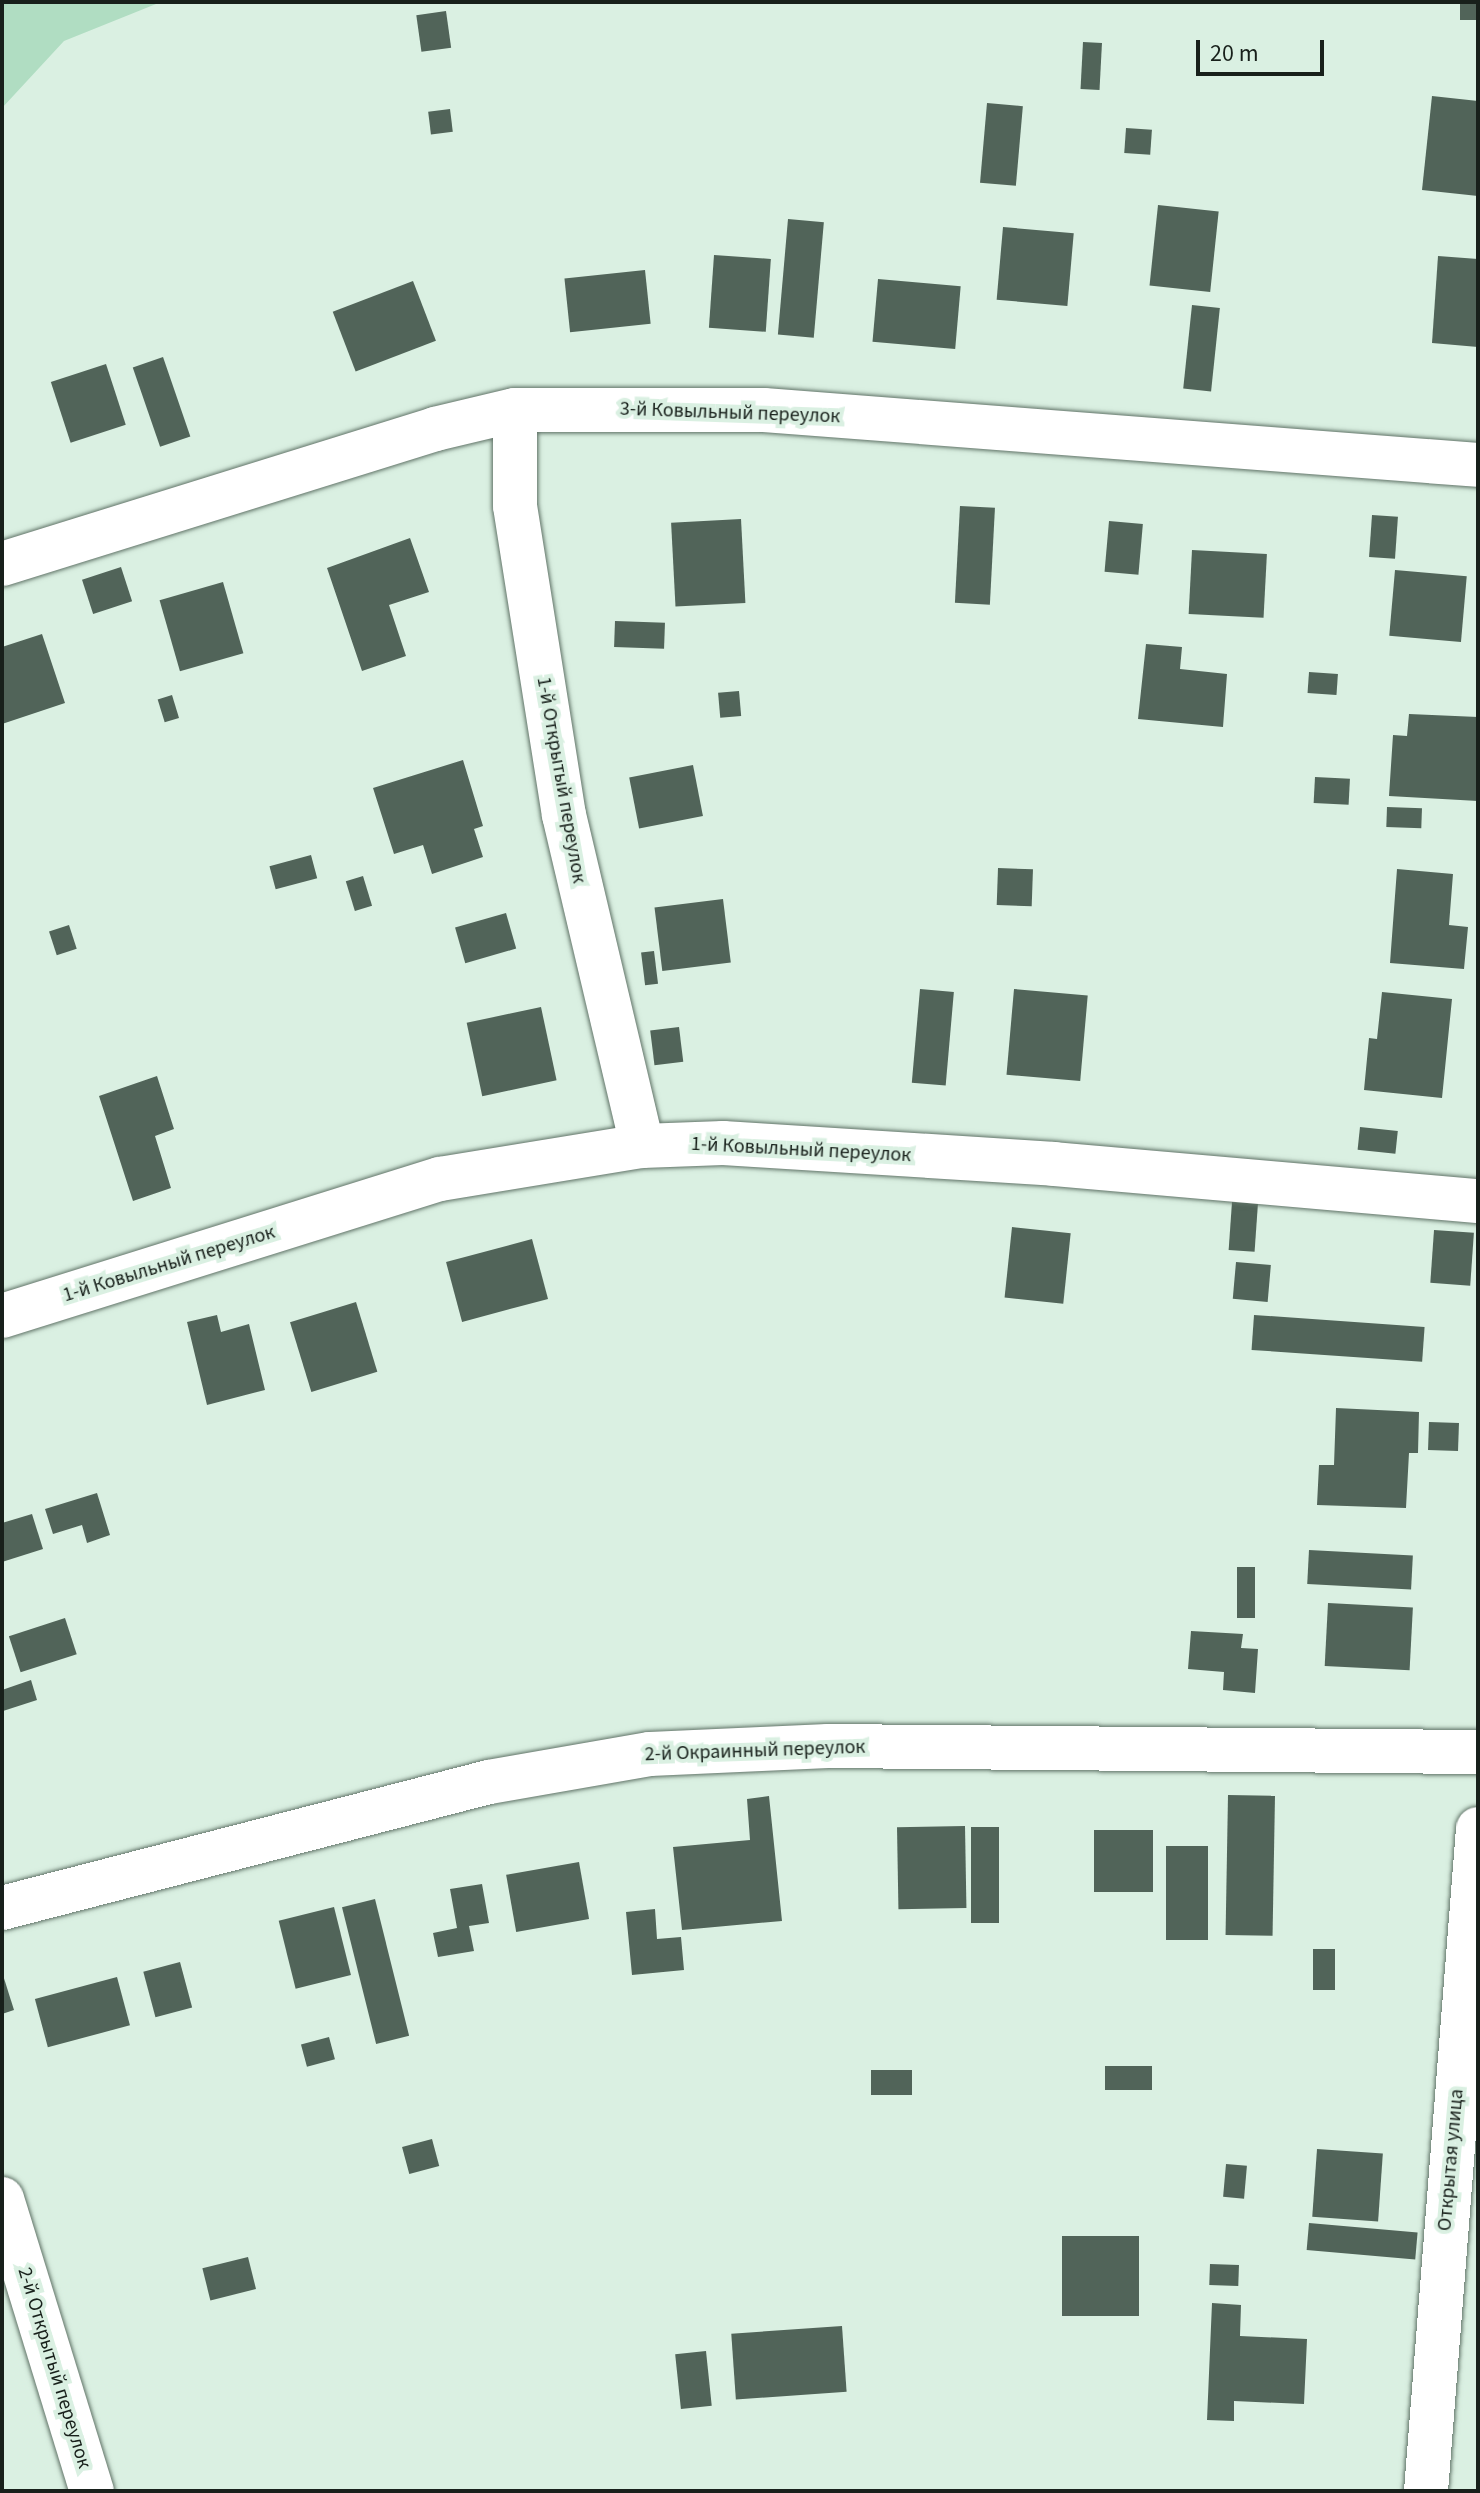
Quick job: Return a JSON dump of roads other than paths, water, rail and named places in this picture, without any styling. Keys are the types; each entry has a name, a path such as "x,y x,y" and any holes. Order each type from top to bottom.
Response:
{"street":[{"name":"3-й Ковыльный переулок","path":"2,564 435,429 515,410 764,410 1478,465"},
{"name":"1-й Открытый переулок","path":"515,410 515,506 564,815 642,1146"},
{"name":"1-й Ковыльный переулок","path":"2,1316 440,1179 642,1146 723,1143 1054,1164 1478,1201"},
{"name":"2-й Окраинный переулок","path":"2,1908 489,1782 650,1754 828,1746 1478,1752"},
{"name":"Открытая улица","path":"1426,2491 1478,1829"},
{"name":"2-й Открытый переулок","path":"2,2199 92,2491"}]}
